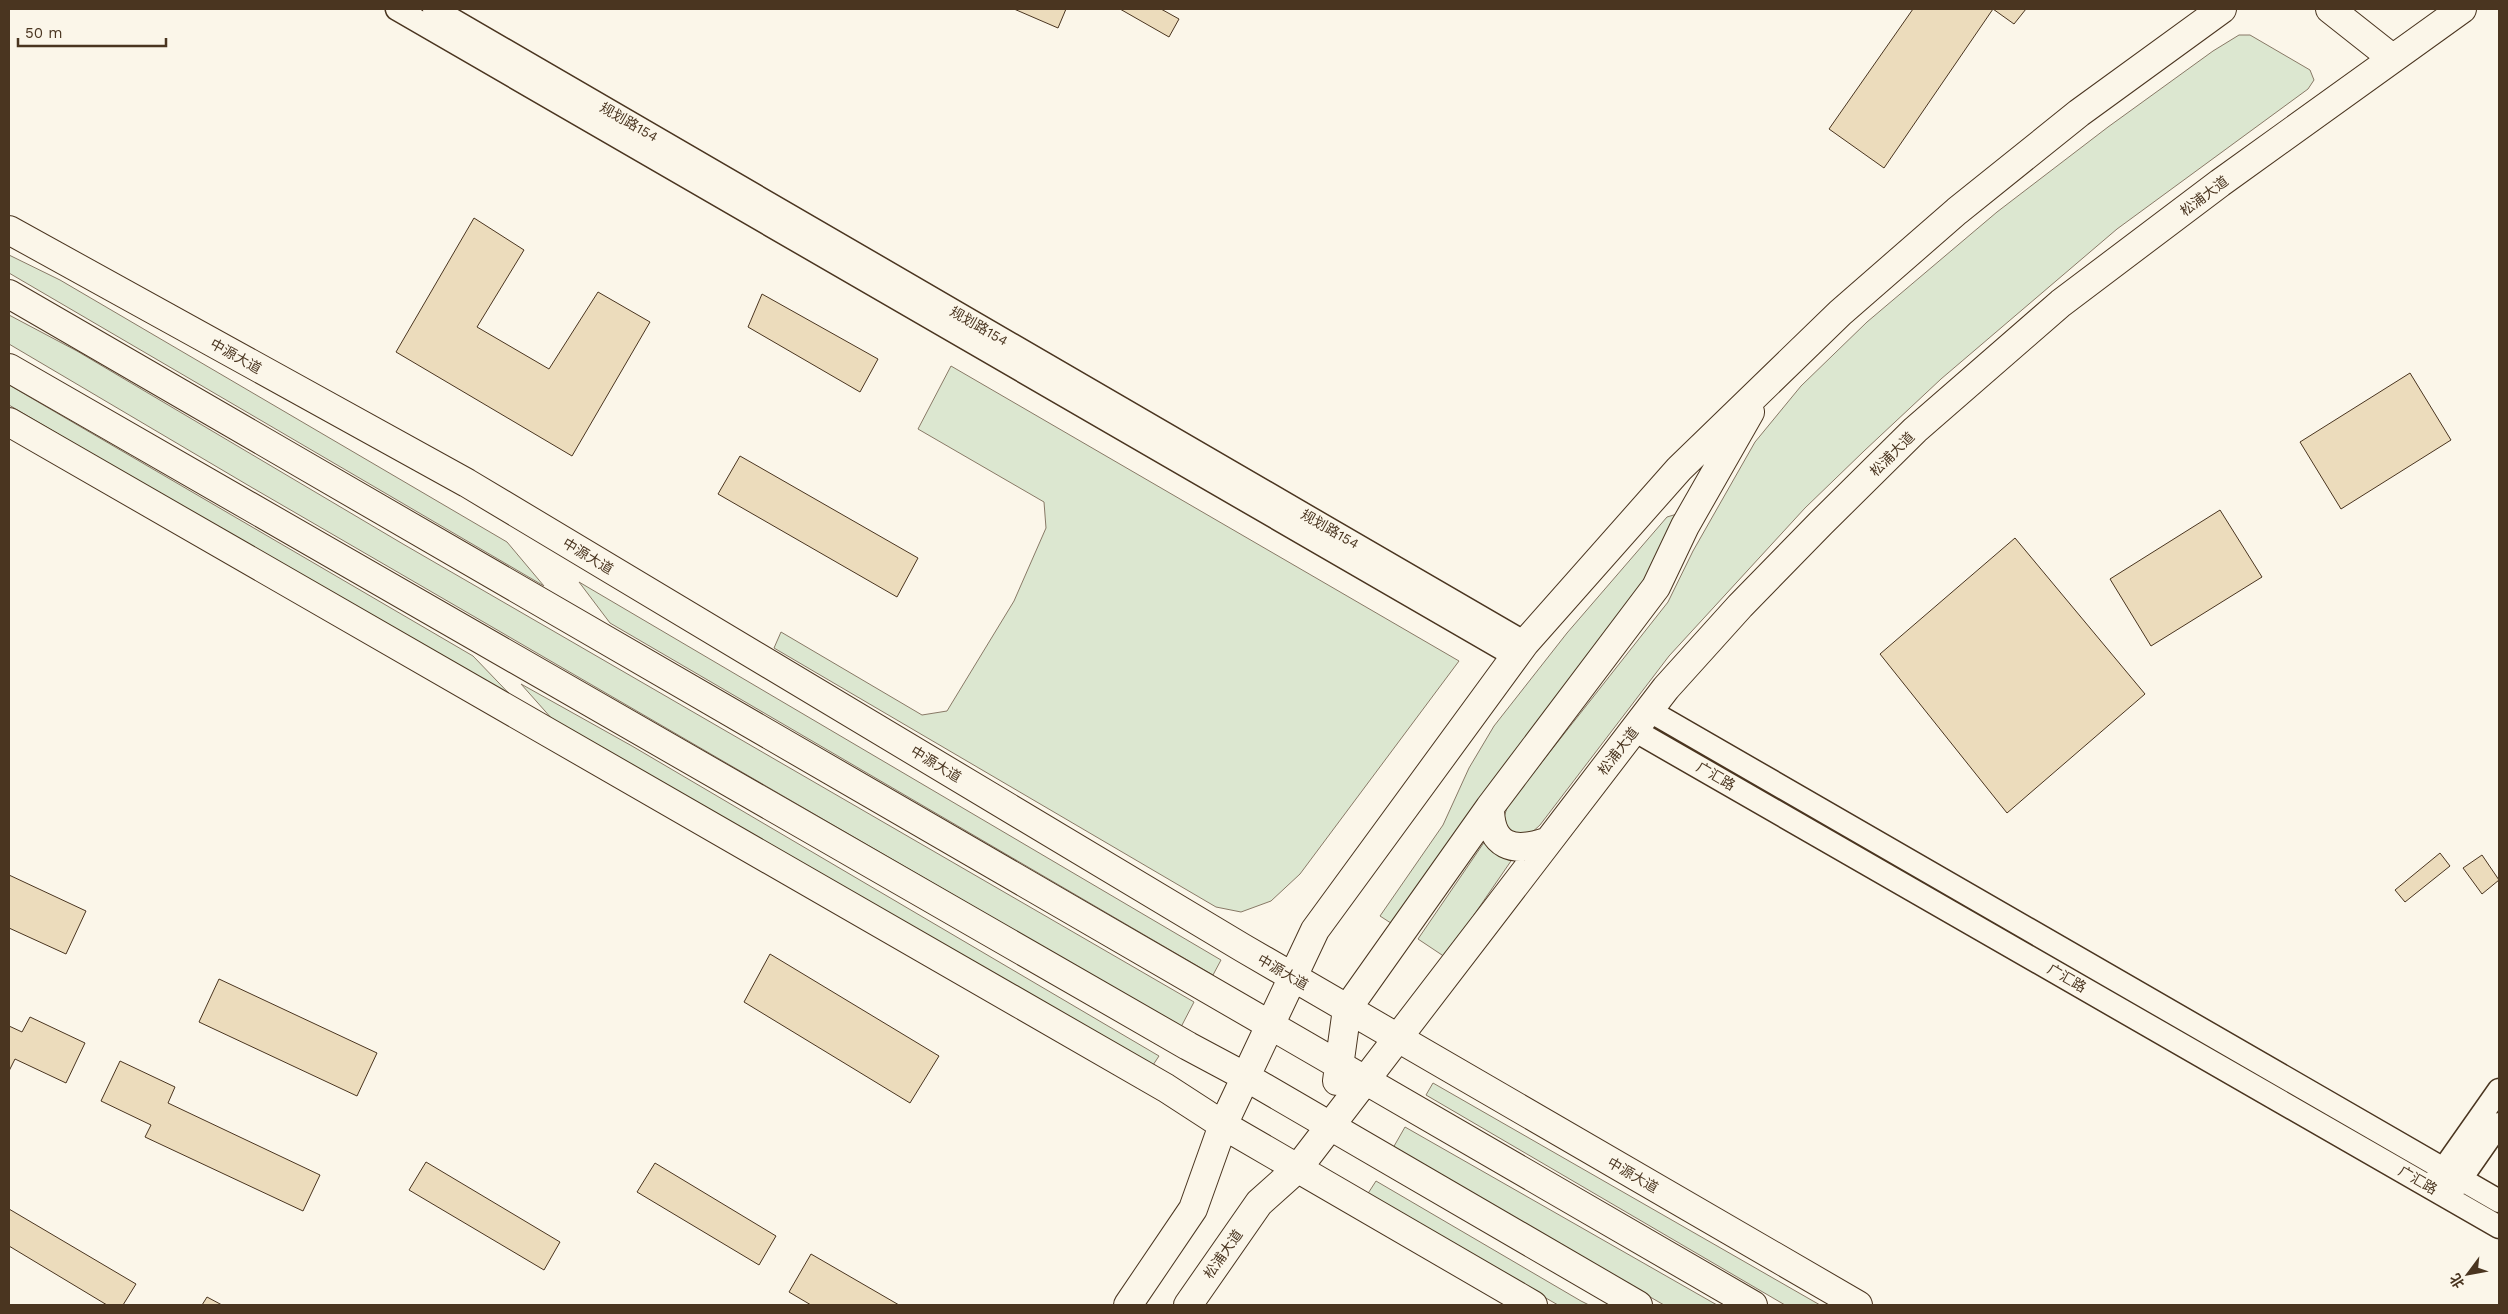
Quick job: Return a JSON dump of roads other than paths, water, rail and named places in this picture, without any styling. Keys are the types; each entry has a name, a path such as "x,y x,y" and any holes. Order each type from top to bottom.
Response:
{"highway":[{"path":"1128,1305 1193,1209 1223,1125 1315,930 1520,650 1679,469 1840,313 1957,211 2079,113 2222,9"},
{"path":"2330,9 2392,58"},
{"name":"松浦大道","path":"1188,1305 1259,1203 1298,1168 1546,842 1666,688 1740,606 1915,430 2061,303 2220,183 2462,9"},
{"name":"中源大道","path":"9,230 466,483 1292,977 1858,1305"},
{"path":"9,294 1753,1305"},
{"path":"9,368 1179,1041 1246,1077 1638,1305"},
{"path":"1330,1126 1347,1009 1490,807 1656,587 1685,526 1766,384"},
{"path":"9,422 1149,1078 1223,1125 1533,1305"},
{"path":"1490,807 1490,824 1493,833 1507,845 1525,848 1546,842"}],"street":[{"path":"397,9 1520,650"},
{"name":"规划路154","path":"434,9 1520,650"},
{"name":"广汇路","path":"1642,720 2499,1202"},
{"name":"广汇路","path":"1642,720 2499,1227"},
{"path":"2440,1192 2499,1090"},
{"path":"2452,1174 2499,1124"}]}
